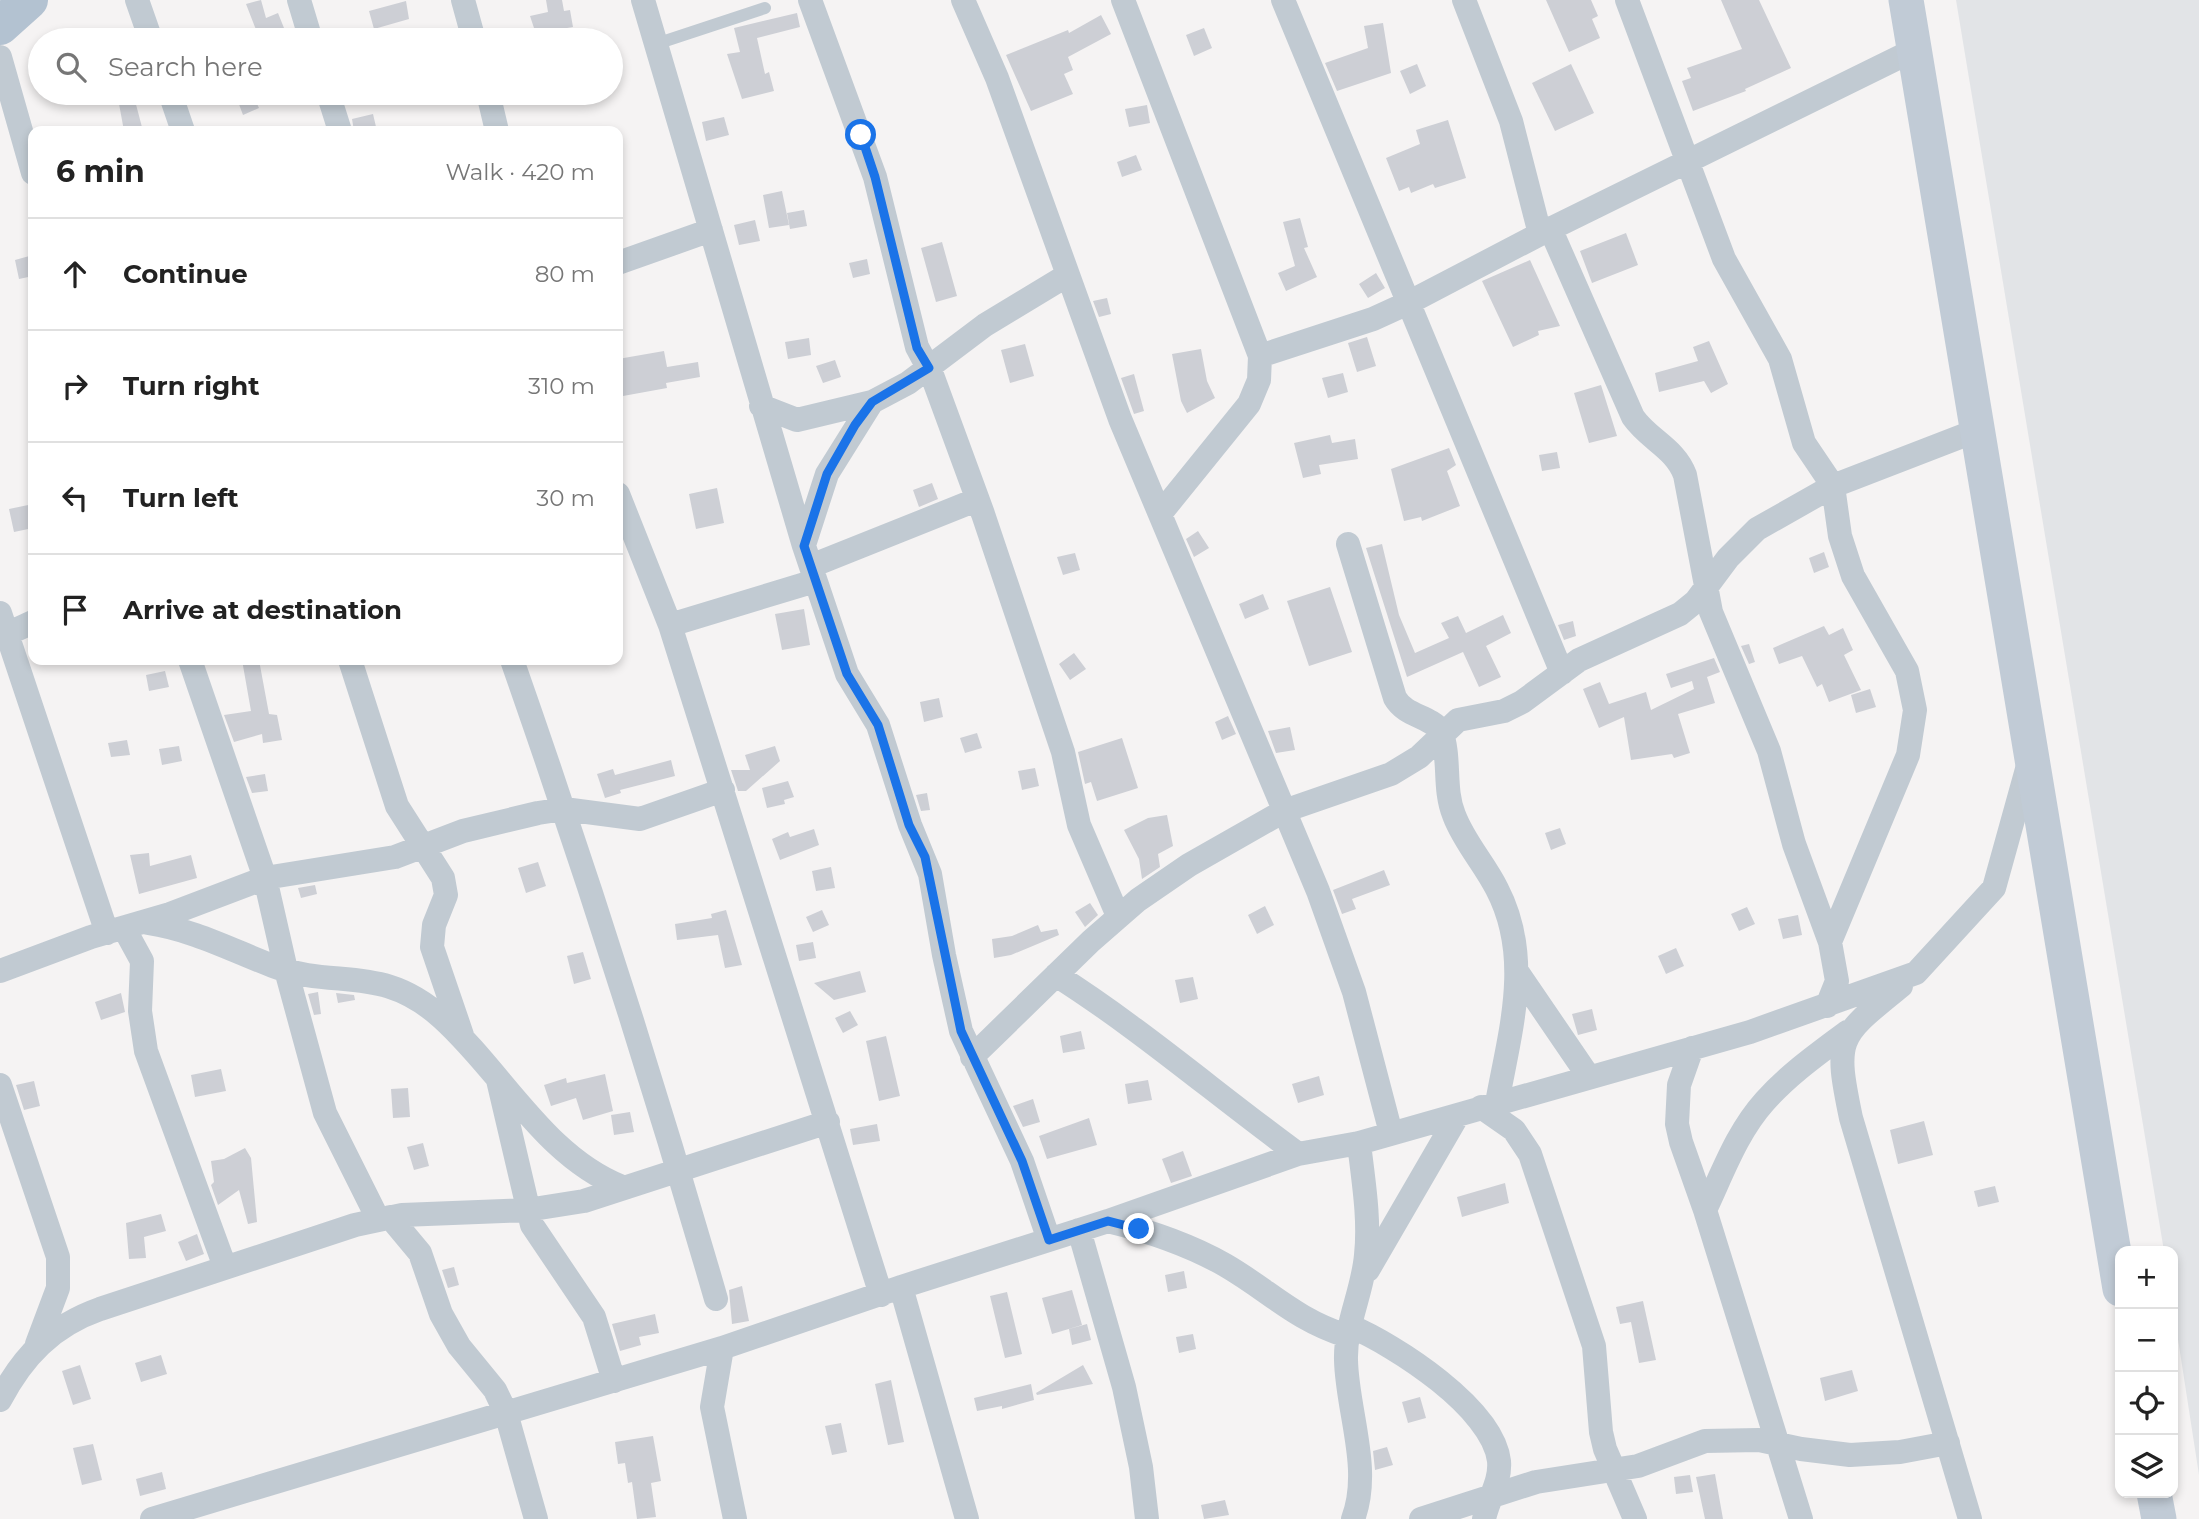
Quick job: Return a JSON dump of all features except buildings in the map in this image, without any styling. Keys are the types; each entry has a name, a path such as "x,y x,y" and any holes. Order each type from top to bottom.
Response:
{"main road":[{"path":"0,26 29,0"}],"street":[{"path":"137,0 147,28"},
{"path":"463,0 471,28"},
{"path":"643,0 761,406 810,564 847,674 878,725 909,825 925,857 952,993 972,1057 1022,1161 1049,1240"},
{"path":"810,0 875,177 917,348 929,368 1063,752 1079,825 1118,916"},
{"path":"963,0 997,78 1066,276 1160,514 1337,941 1374,1062 1391,1133"},
{"path":"1123,0 1260,356 1259,380 1249,404 1160,514"},
{"path":"1283,0 1562,673"},
{"path":"1464,0 1511,121 1545,231 1633,417 1681,465 1706,590 1719,636 1769,751 1794,845 1830,942 1837,981 1827,1006"},
{"path":"1627,0 1686,160 1735,282 1780,359 1801,436 1833,486 1845,552 1859,587 1907,671 1915,710 1908,755 1830,942"},
{"path":"1906,0 2115,1260"},
{"path":"304,2 309,28"},
{"path":"1260,356 1373,319 1408,303 1686,160 1914,50"},
{"path":"0,57 28,155"},
{"path":"174,105 181,126"},
{"path":"332,105 338,126"},
{"path":"491,105 496,126"},
{"path":"623,261 710,230"},
{"path":"761,406 803,420 872,402 929,368 985,325 1066,276"},
{"path":"810,564 827,474 850,433 872,402"},
{"path":"972,1057 1118,916 1189,865 1284,811 1391,774 1419,757 1458,720 1492,715 1522,702 1578,660 1680,614 1706,590 1728,558 1758,529 1833,486 1978,430"},
{"path":"670,625 810,564 976,500"},
{"path":"623,507 670,625 828,1122 891,1291 967,1519"},
{"path":"1348,544 1395,698 1405,711 1434,724 1443,735 1448,797 1463,835 1486,870 1506,909 1516,944 1518,973 1479,1109 1363,1280"},
{"path":"28,622 3,624 125,928 142,961 140,1011 146,1051 225,1267"},
{"path":"192,665 265,878 286,970 326,1112 384,1218 420,1253 450,1330 495,1390 506,1413 536,1519"},
{"path":"352,665 388,785 397,806 421,847 432,858 445,886 432,947 465,1043"},
{"path":"514,665 564,809 679,1170 716,1300"},
{"path":"1705,1210 1738,1138 1763,1102 1793,1073 1847,1032 1916,973 1994,888 2030,758"},
{"path":"0,971 265,878 382,860 500,820 564,809 640,819 723,790"},
{"path":"125,928 219,942 286,970 377,981 394,988 427,1006 465,1043 557,1147 593,1174 622,1187"},
{"path":"1518,973 1588,1077"},
{"path":"152,1519 722,1348 1108,1221 1298,1154 1359,1143 1692,1048 1827,1006 1916,973"},
{"path":"1056,975 1098,1002 1298,1154"},
{"path":"1847,1032 1841,1054 1851,1118 1970,1519"},
{"path":"1692,1048 1679,1085 1677,1124 1801,1519"},
{"path":"498,1078 527,1210 539,1239 573,1282 594,1317 614,1381"},
{"path":"0,1085 58,1257 56,1295 37,1346 3,1390"},
{"path":"1479,1109 1514,1130 1530,1154 1588,1325 1598,1368 1601,1432 1635,1519"},
{"path":"37,1346 83,1315 225,1267 384,1218 527,1210 584,1201 828,1122"},
{"path":"1353,1519 1360,1485 1346,1362 1348,1331 1363,1280 1367,1230 1359,1143"},
{"path":"1108,1221 1160,1235 1199,1251 1244,1277 1295,1315 1348,1331 1414,1360 1468,1410 1496,1449 1499,1472 1488,1508"},
{"path":"1079,1230 1124,1387 1141,1467 1147,1519"},
{"path":"722,1348 712,1407 735,1519"},
{"path":"1421,1519 1488,1508 1536,1482 1616,1471 1705,1441 1741,1438 1826,1453 1875,1454 1948,1443"},
{"path":"2155,1498 2158,1519"}],"lane":[{"path":"656,44 765,8"}],"shaded area":[{"path":"1956,0 2199,0 2199,1475 2178,1339 2178,1246 2163,1246"}],"route":[{"path":"861,135 875,177 917,348 929,368 890,394 872,402 855,425 827,474 804,546 851,685 878,725 909,825 925,857 961,1031 1022,1161 1049,1240 1108,1221 1139,1229"}]}
